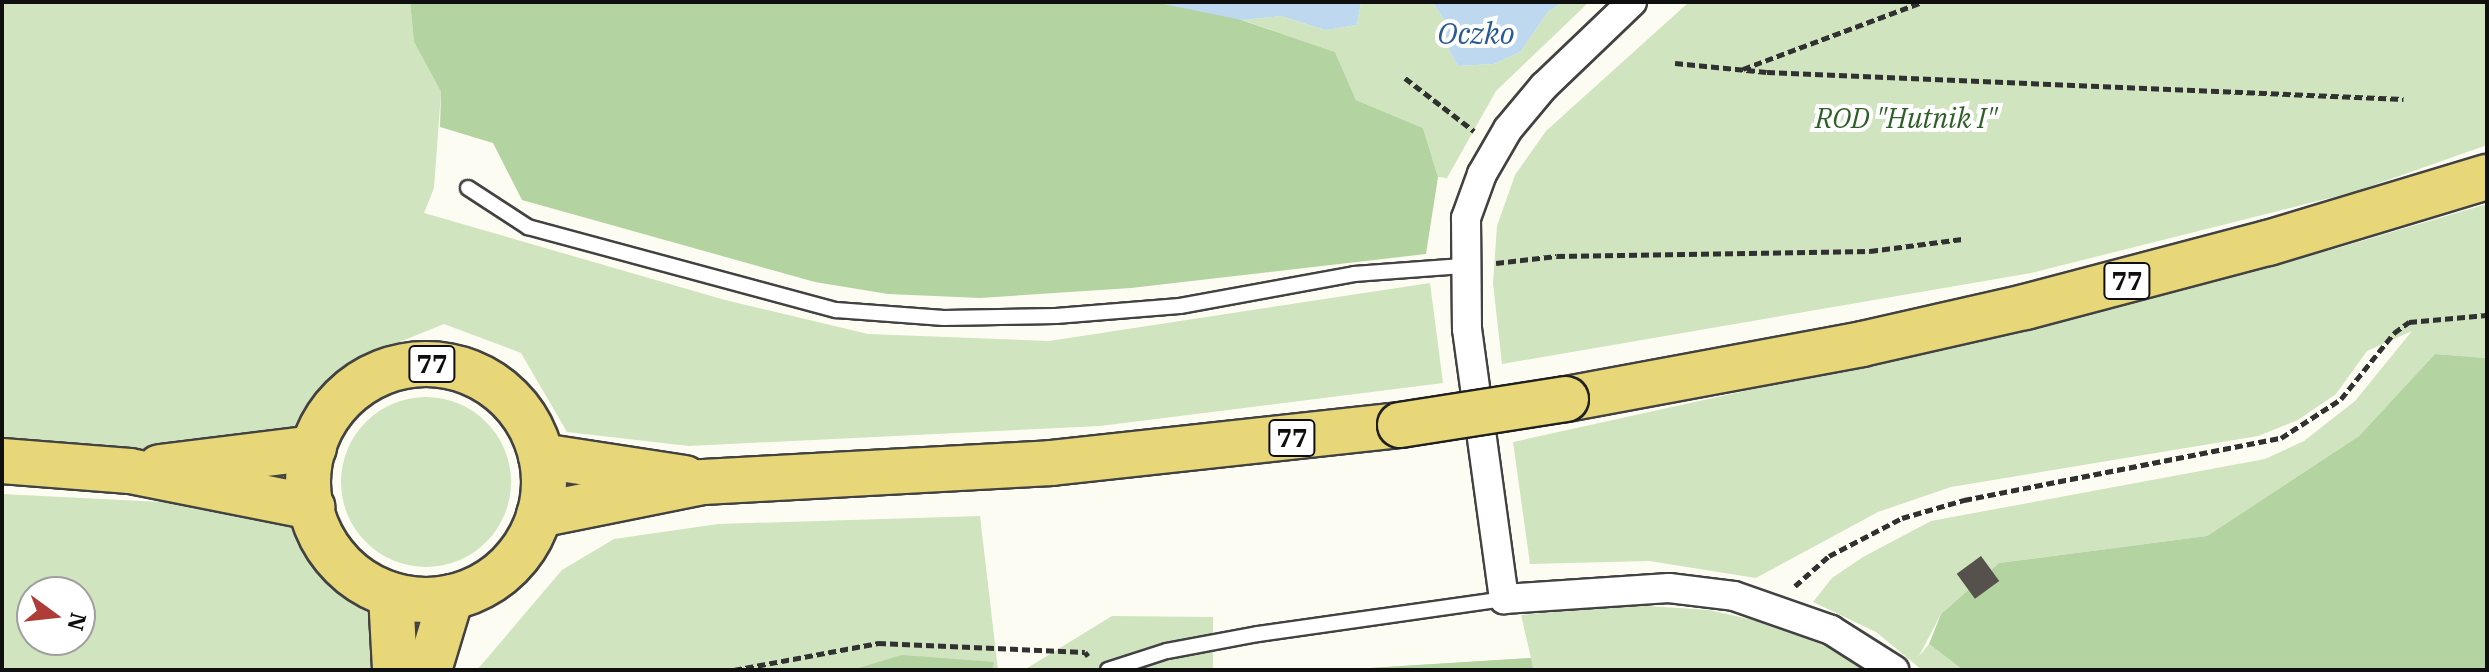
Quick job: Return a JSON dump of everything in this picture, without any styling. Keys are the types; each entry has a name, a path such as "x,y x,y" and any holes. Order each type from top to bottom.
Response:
{"main road":[{"name":"77","path":"539,515 702,482 1051,463 1400,425 1566,399 1862,344 2025,307 2238,252 2487,177"},
{"name":"77","path":"431,364 475,375 501,391 530,427 541,456 539,515 528,541 501,573 451,597 391,595 355,576 335,557 312,507 309,477 314,448 327,419 358,386 385,372 431,364"},
{"path":"130,471 314,448"},
{"name":"77","path":"541,456 702,482"},
{"path":"2,461 130,471 312,507"},
{"path":"391,595 395,670"},
{"path":"429,670 451,597"}],"street":[{"path":"1632,2 1544,86 1498,146 1466,218 1463,266 1504,599 1669,588 1734,596 1831,630 1894,670"}],"lane":[{"path":"468,188 528,227 836,310 944,318 1056,316 1180,306 1354,274 1463,266"},
{"path":"1108,670 1167,651 1258,634 1504,599"}],"path":[{"path":"1742,70 1922,2"},
{"path":"1675,63 1742,70 2403,99"},
{"path":"1405,78 1439,108 1498,146"},
{"path":"1463,266 1557,256 1870,251 1962,239"},
{"path":"1778,610 1801,577 1829,556 1902,518 1964,500 2281,438 2341,399 2394,333 2425,318 2487,315"},
{"path":"734,670 878,643 1085,652 1092,661"}],"green space":[{"path":"2,2 410,2 414,42 441,92 434,188 424,213 725,300 868,334 1049,341 1430,283 1443,383 1100,426 689,446 567,432 521,353 444,324 392,345 385,372 347,396 319,433 262,458 2,454"},
{"path":"410,2 1153,2 1215,11 1335,52 1356,100 1423,128 1438,177 1426,254 1131,288 980,298 888,294 815,282 522,200 493,143 440,127 441,92 414,42"},
{"path":"1361,2 1432,2 1444,19 1446,45 1458,66 1494,64 1520,52 1548,12 1563,2 1589,2 1496,91 1447,178 1438,177 1423,128 1356,100 1335,52 1242,20 1281,16 1325,30 1357,25"},
{"name":"ROD \"Hutnik I\"","path":"1689,2 2487,2 2487,145 2354,192 2031,273 1502,364 1493,283 1497,226 1515,175 1546,131"},
{"path":"2487,204 2487,358 2435,354 2359,436 2207,536 1999,563 1941,614 1919,656 1929,644 1963,670 1922,670 1876,632 1813,602 1832,578 1863,557 1931,521 2265,459 2304,441 2355,401 2412,331 2367,351 2336,394 2298,420 2258,436 1951,487 1878,512 1756,578 1649,561 1530,564 1513,442 1959,344 2338,248"},
{"path":"2435,354 2487,358 2487,670 1963,670 1929,644 1941,614 1999,563 2207,536 2359,436"},
{"path":"426,397 459,404 486,422 504,449 511,482 504,515 486,542 459,560 426,567 393,560 366,542 348,515 341,482 348,449 366,422 393,404"},
{"path":"2,494 260,507 287,520 368,614 378,633 378,670 2,670"},
{"path":"980,516 998,670 477,670 562,570 614,539 718,524"},
{"path":"1632,605 1709,610 1776,625 1859,661 1865,670 1338,670 1531,658 1521,615"},
{"path":"1112,616 1213,617 1213,670 1024,670"},
{"path":"902,655 994,662 992,670 852,670"},
{"path":"1531,658 1533,670 1338,670"}],"water":[{"name":"Oczko","path":"1153,2 1361,2 1357,25 1325,30 1281,16 1242,20"},
{"name":"Oczko","path":"1432,2 1563,2 1548,12 1520,52 1494,64 1458,66 1446,45 1444,19"}],"building":[{"path":"1981,556 1999,581 1975,599 1957,574"}]}
